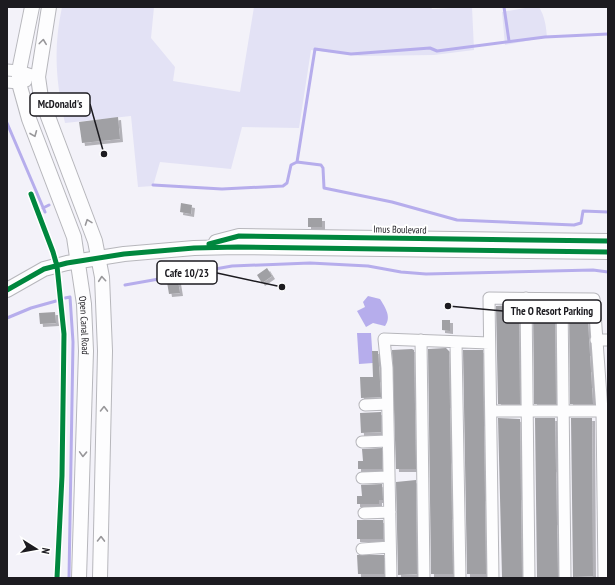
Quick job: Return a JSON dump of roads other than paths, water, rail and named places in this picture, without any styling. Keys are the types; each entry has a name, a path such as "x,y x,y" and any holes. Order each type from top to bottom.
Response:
{"main road":[{"path":"13,76 32,7"},
{"path":"38,77 49,7"},
{"name":"Open Canal Road","path":"13,76 74,237 79,262 84,304 86,351 79,578"},
{"name":"Open Canal Road","path":"38,77 41,98 46,115 88,222 100,259 105,351 100,578"},
{"name":"Imus Boulevard","path":"194,248 239,236 608,241"},
{"name":"Imus Boulevard","path":"7,290 44,269 124,254 194,248 238,247 608,252"}],"street":[{"path":"13,76 38,77"},
{"path":"493,578 489,298 594,299 602,411 606,515 606,554 604,578"},
{"path":"526,298 529,578"},
{"path":"562,299 565,578"},
{"path":"391,578 384,339 490,343"},
{"path":"421,340 424,578"},
{"path":"596,340 608,340"},
{"path":"456,342 460,578"},
{"path":"365,405 387,404"},
{"path":"491,411 602,411"},
{"path":"362,442 388,441"},
{"path":"362,478 389,477"},
{"path":"364,513 390,512"},
{"path":"362,549 390,548"}],"waterway":[{"path":"504,7 509,41"},
{"path":"297,162 315,49 351,54 430,48 437,51 545,37 608,34"},
{"path":"7,123 45,212"},
{"path":"153,185 222,189 283,186 287,183 291,165 297,162 321,165 323,168 324,188 392,202 457,220 574,225 581,223 583,211 608,212"},
{"path":"43,208 49,205"},
{"path":"125,285 232,266 310,263 368,266 401,272 426,274 593,270 608,272"},
{"path":"65,298 70,297 73,342 69,578"},
{"path":"7,318 31,308 56,301"}],"place":[{"name":"McDonald's","path":"104,154"},
{"name":"Cafe 10/23","path":"282,287"},
{"name":"The O Resort Parking","path":"448,306"}]}
